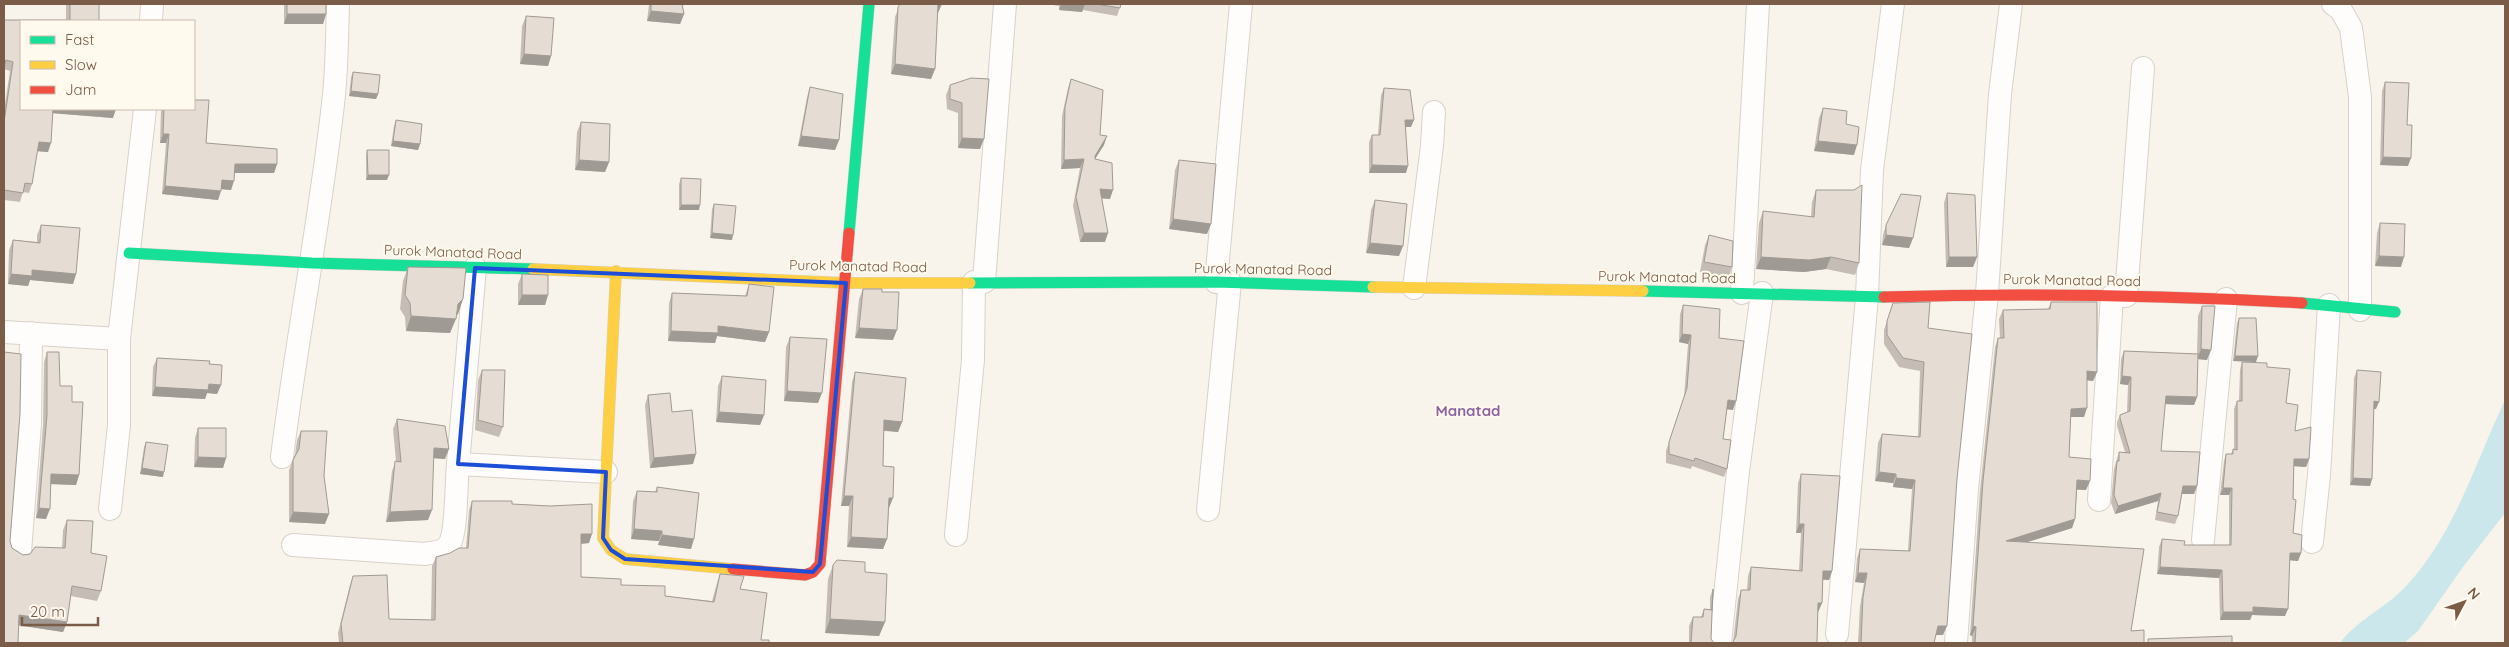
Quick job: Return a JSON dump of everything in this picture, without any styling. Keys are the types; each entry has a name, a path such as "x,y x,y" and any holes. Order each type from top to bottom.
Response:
{"street":[{"path":"151,20 152,4"},
{"path":"282,457 290,391 312,263 334,94 338,4"},
{"path":"616,271 603,538 611,550 625,559 805,575 813,572 820,564 869,4"},
{"path":"956,535 1005,4"},
{"path":"1208,510 1241,4"},
{"path":"1720,643 1738,471 1752,293 1758,4"},
{"path":"1837,634 1867,297 1872,170 1893,4"},
{"path":"1956,643 1968,489 1987,294 2000,94 2011,4"},
{"path":"2333,4 2341,10 2352,28 2360,97 2360,310"},
{"path":"2099,500 2143,68"},
{"path":"110,509 119,426 119,339 145,110"},
{"path":"1414,288 1432,146 1434,112"},
{"name":"Purok Manatad Road","path":"129,253 312,263 616,271 846,283 1223,282 1414,288 1752,293 1867,297 1987,294 2119,296 2226,299 2329,305 2360,310 2395,312"},
{"path":"293,545 425,554 442,551 450,544 453,528 475,268"},
{"path":"2203,540 2226,299"},
{"path":"2312,542 2319,475 2329,305"},
{"path":"4,332 119,339"},
{"path":"20,552 30,424 31,333"},
{"path":"458,464 606,472"}],"highlighted area":[{"path":"475,268 846,283 820,564 813,572 625,559 611,550 603,538 606,472 458,464"}],"water":[{"path":"2505,400 2505,513 2463,567 2418,631 2404,643 2340,643 2356,626 2400,592 2425,563 2452,519"}],"building":[{"path":"70,4 99,4 99,20 70,20"},
{"path":"287,4 326,4 326,14 287,14"},
{"path":"651,4 682,4 684,14 651,11"},
{"path":"900,4 938,4 935,69 895,64 898,7"},
{"path":"1096,4 1121,4 1120,8"},
{"path":"526,16 554,18 551,56 524,54"},
{"path":"4,20 20,20 20,110 53,110 51,143 39,142 32,184 25,183 23,193 4,190 4,122 13,62 6,60 4,66"},
{"path":"353,72 380,75 378,94 351,91"},
{"path":"971,78 989,79 984,139 962,138 962,103 950,99 950,85"},
{"path":"1071,79 1103,90 1100,135 1107,136 1095,159 1112,163 1113,190 1100,189 1108,233 1084,233 1076,197 1084,159 1064,160 1065,107"},
{"path":"2385,82 2409,83 2407,125 2412,125 2411,158 2383,157"},
{"path":"810,87 843,94 839,140 801,136"},
{"path":"1384,88 1410,90 1414,120 1405,120 1408,166 1372,165 1372,135 1380,135"},
{"path":"195,100 209,100 206,143 277,149 277,164 235,164 234,181 222,180 221,191 165,186 169,134 163,134 164,110 195,110"},
{"path":"1823,108 1847,111 1846,124 1859,127 1857,145 1818,141"},
{"path":"396,120 422,124 420,144 393,141"},
{"path":"581,122 610,124 609,162 579,160"},
{"path":"367,150 389,150 389,175 368,175"},
{"path":"1179,160 1216,164 1211,224 1173,219"},
{"path":"681,178 701,179 700,205 681,205"},
{"path":"1862,185 1859,263 1831,257 1809,260 1761,257 1763,211 1814,217 1816,190 1854,190"},
{"path":"1947,193 1975,195 1977,257 1949,257"},
{"path":"1901,194 1921,196 1913,238 1886,235 1886,225"},
{"path":"1375,200 1407,204 1403,246 1370,243"},
{"path":"714,204 736,206 733,235 712,233"},
{"path":"2380,223 2405,224 2404,257 2379,256"},
{"path":"41,225 80,228 76,274 32,270 32,276 11,274 13,240 40,243"},
{"path":"1709,235 1733,241 1732,267 1704,262"},
{"path":"408,267 466,268 463,299 458,304 456,319 411,316 410,303 405,295"},
{"path":"522,274 548,275 548,295 522,295"},
{"path":"749,284 774,287 769,332 718,326 718,333 671,331 672,293 747,296"},
{"path":"863,289 882,289 882,292 899,292 897,330 859,328"},
{"path":"1930,302 1928,328 1972,334 1957,479 1947,626 1938,626 1934,643 1861,643 1863,597 1867,573 1858,573 1860,549 1910,551 1915,480 1896,478 1896,474 1879,472 1882,434 1920,437 1924,362 1903,358 1887,335 1887,321 1893,303"},
{"path":"2051,302 2097,302 2097,372 2087,371 2087,408 2071,409 2069,457 2091,459 2090,481 2077,480 2075,519 2006,541 2144,549 2131,631 2144,630 2144,643 1975,643 1976,627 1973,626 1983,481 1998,338 2004,338 2003,310 2050,309"},
{"path":"1683,305 1720,309 1719,338 1744,341 1736,401 1728,400 1723,439 1731,440 1727,469 1695,458 1694,461 1669,454 1669,442 1687,388 1691,335 1682,334"},
{"path":"2202,306 2215,306 2211,350 2201,349"},
{"path":"2239,318 2256,318 2258,356 2235,356"},
{"path":"790,337 827,339 822,393 787,391"},
{"path":"2124,351 2198,354 2197,397 2166,396 2161,451 2200,452 2197,486 2183,486 2178,516 2157,512 2161,493 2118,506 2114,495 2119,452 2130,453 2120,418 2120,415 2130,411 2131,377 2122,376"},
{"path":"4,352 21,354 20,414 10,541 12,548 23,555 30,554 35,547 65,548 67,520 93,521 91,553 107,556 101,591 72,586 67,622 19,615 18,643 4,643"},
{"path":"47,352 59,352 60,386 72,386 72,402 83,402 79,475 51,474 50,509 39,508 47,415"},
{"path":"157,358 210,361 209,364 222,365 221,385 209,384 208,390 155,387"},
{"path":"2242,362 2267,363 2267,367 2290,369 2286,403 2298,405 2295,431 2311,427 2309,459 2294,459 2293,499 2296,500 2293,533 2302,535 2301,553 2290,553 2288,609 2253,607 2253,612 2223,612 2222,570 2160,567 2162,539 2185,541 2184,545 2231,545 2232,488 2223,488 2226,454 2233,454 2233,449 2237,450 2237,401 2242,401"},
{"path":"482,370 505,370 503,427 478,420"},
{"path":"2357,370 2381,372 2379,402 2374,401 2372,479 2353,478"},
{"path":"855,372 906,378 902,422 884,420 883,466 894,467 893,498 889,498 887,539 851,537 853,496 844,496"},
{"path":"722,376 766,380 764,415 719,412"},
{"path":"670,393 672,412 692,410 696,454 654,458 648,395"},
{"path":"397,419 445,426 449,449 434,448 432,510 390,512 395,461 401,462"},
{"path":"198,428 226,428 226,458 198,457"},
{"path":"301,431 327,431 324,476 329,514 293,512 293,460 299,449"},
{"path":"146,442 168,445 164,472 142,468"},
{"path":"1801,474 1840,476 1832,571 1823,571 1822,603 1818,603 1817,643 1732,643 1736,636 1741,590 1750,590 1751,567 1802,571 1804,524 1799,524"},
{"path":"657,487 699,493 694,539 662,535 662,531 634,529 637,491 657,492"},
{"path":"472,501 512,501 512,504 550,506 592,504 592,534 581,534 581,577 621,579 621,585 665,586 665,596 714,602 720,574 744,576 740,589 767,593 761,640 769,640 769,643 343,643 341,624 353,576 387,575 389,619 435,620 436,557 459,548 468,548"},
{"path":"837,560 865,562 865,572 887,574 885,622 830,619 833,565"},
{"path":"1713,589 1711,639 1714,643 1691,643 1693,617 1703,617 1704,609 1712,610"},
{"path":"2232,636 2232,643 2148,643 2148,639"}],"traffic: fast":[{"path":"849,233 869,4"},
{"path":"129,253 312,263 533,269"},
{"path":"970,283 1216,282 1373,287"},
{"path":"1643,291 1884,297"},
{"path":"2302,303 2395,312"}],"traffic: slow":[{"path":"533,269 846,283 970,283"},
{"path":"616,271 603,538 611,550 625,559 733,569"},
{"path":"1373,287 1643,291"}],"traffic: jam":[{"path":"733,569 805,575 813,572 820,564 849,233"},
{"path":"1884,297 2093,296 2198,298 2302,303"}],"district":[{"name":"Manatad","path":"1468,411"}]}
